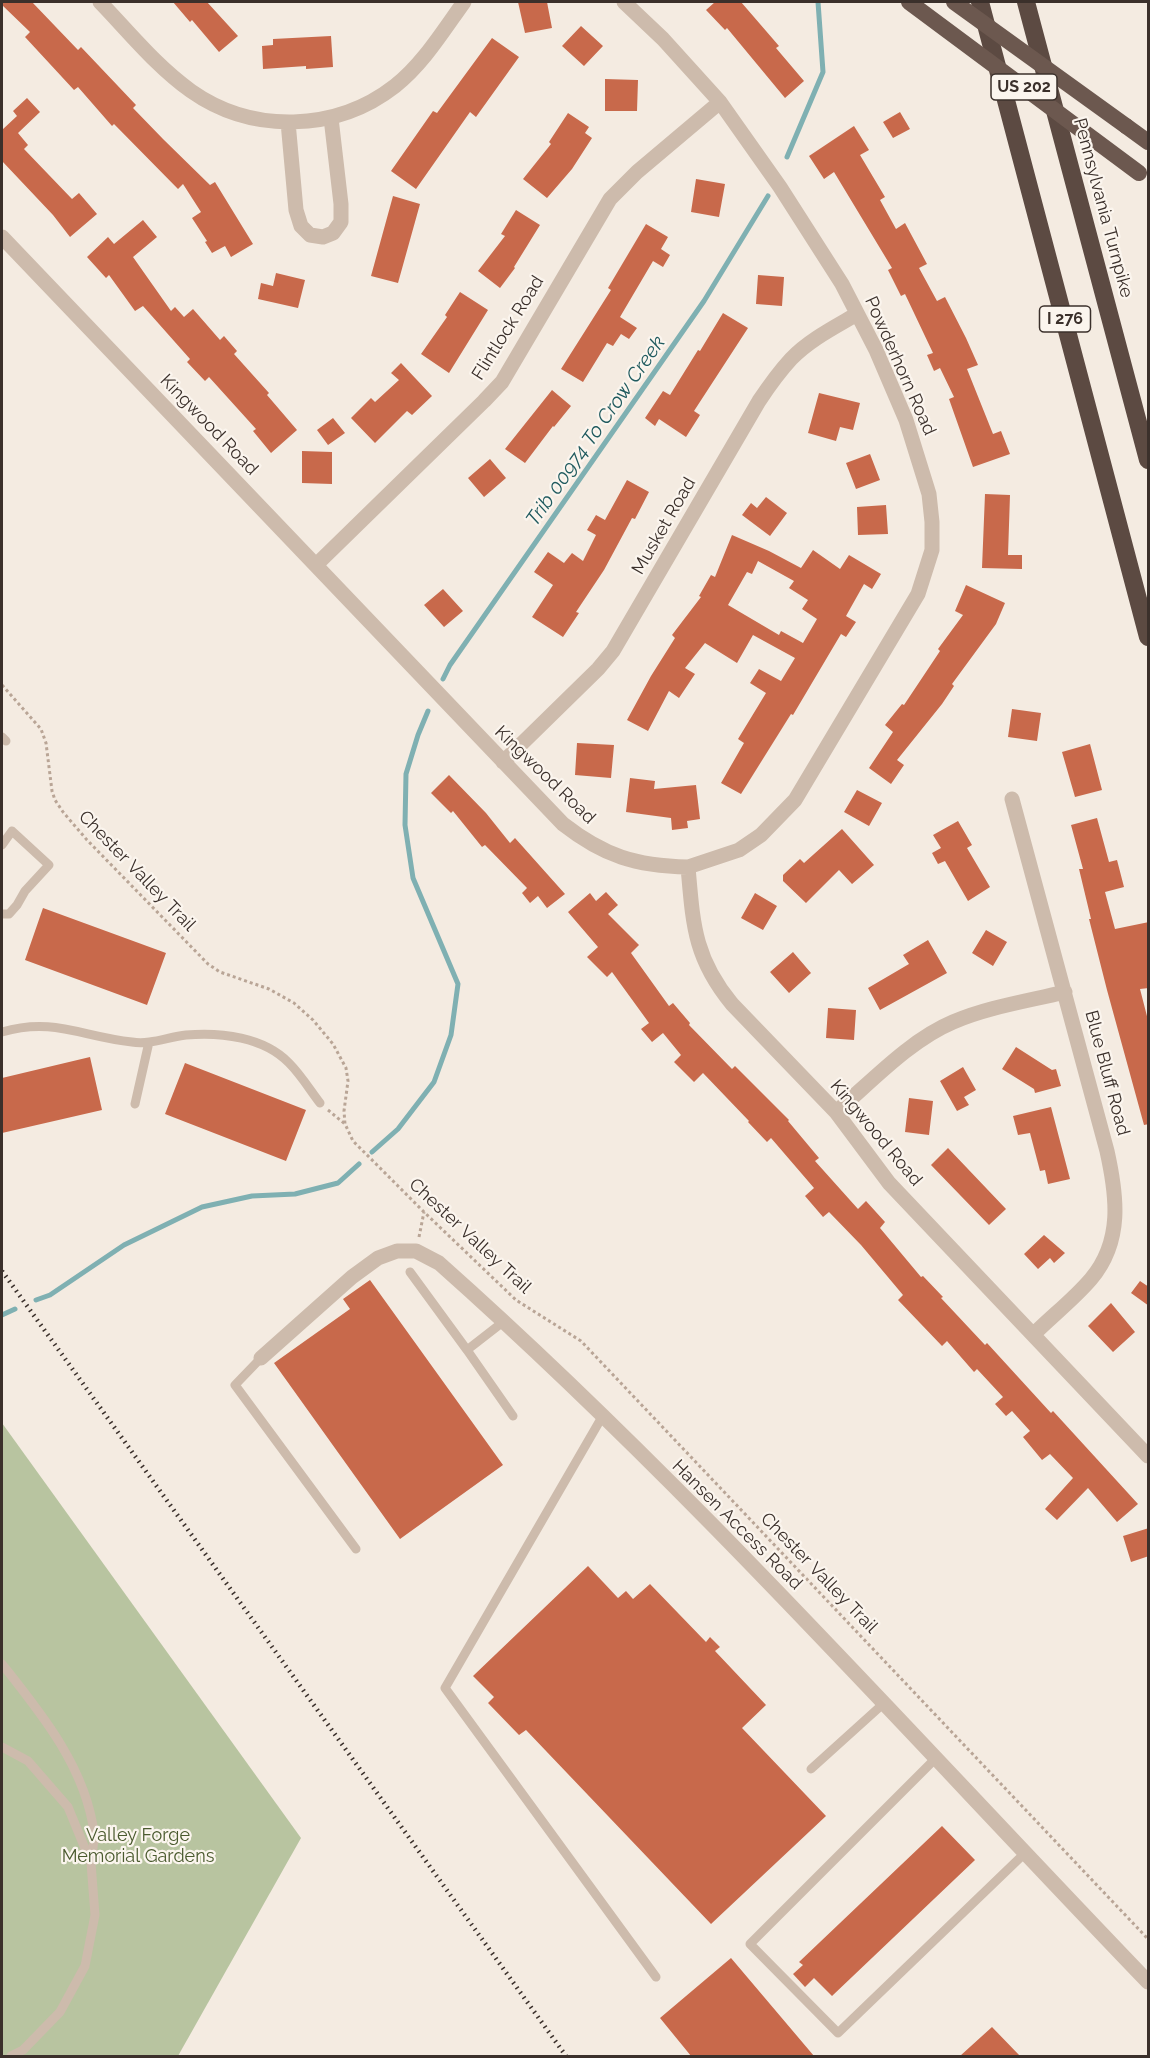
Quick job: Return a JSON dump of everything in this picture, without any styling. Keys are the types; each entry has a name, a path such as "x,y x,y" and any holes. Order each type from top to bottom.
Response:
{"highway":[{"name":"US 202","path":"909,2 1144,177"},
{"name":"US 202","path":"954,2 1149,142"},
{"name":"I 276","path":"980,2 1149,637"},
{"name":"Pennsylvania Turnpike","path":"1026,2 1149,460"},
{"path":"1105,293 1149,415"}],"street":[{"path":"100,2 155,60 191,91 212,104 236,113 260,119 288,122 311,122 331,118 366,104 395,86 432,46 464,2"},
{"name":"Powderhorn Road","path":"624,2 663,39 720,102 822,252 857,314 890,380 919,458 929,494 932,522 932,550 918,594 795,800 761,835 739,850 688,867"},
{"name":"Flintlock Road","path":"316,565 502,382 598,216 622,185 720,102"},
{"path":"288,122 296,210 301,226 310,235 323,237 333,233 341,222 331,118"},
{"name":"Kingwood Road","path":"2,237 563,824 584,841 606,853 656,867 688,867 696,940 717,986 836,1112 889,1183 1149,1456"},
{"name":"Musket Road","path":"503,762 598,669 613,651 774,378 809,343 857,314"},
{"name":"Blue Bluff Road","path":"1012,799 1107,1151 1114,1182 1117,1211 1112,1239 1092,1279 1034,1334"},
{"path":"836,1112 911,1048 952,1022 1065,992"},
{"path":"261,1358 352,1277 378,1258 397,1251 416,1251"},
{"name":"Hansen Access Road","path":"416,1251 439,1263 503,1322 736,1549 1149,1982"}],"lane":[{"path":"2,845 12,831 49,865 25,891 9,914 2,914"},
{"path":"2,1032 25,1026 44,1026 116,1041 139,1043 184,1035 207,1034 253,1041 273,1050 288,1062 320,1103"},
{"path":"135,1104 150,1041"},
{"path":"410,1272 513,1416"},
{"path":"467,1350 503,1322"},
{"path":"261,1358 236,1385 356,1549"},
{"path":"602,1417 445,1688 656,1977"},
{"path":"2,1664 43,1718 75,1773 89,1808 94,1835 91,1863 95,1915 85,1966 60,2012 24,2050 11,2056"},
{"path":"811,1769 883,1704"},
{"path":"2,1747 27,1761 68,1807 91,1863"},
{"path":"935,1759 750,1944 838,2033 1025,1853"}],"path":[{"name":"Chester Valley Trail","path":"2,685 41,729 46,743 49,778 55,800 87,840 208,964 220,972 269,989 294,1003 313,1020 333,1044 341,1056 348,1081 344,1111 345,1124 353,1141 516,1300 581,1341 1149,1939"},
{"path":"320,1103 345,1124"},
{"path":"416,1251 424,1212"}],"green space":[{"name":"Valley Forge Memorial Gardens","path":"2,1423 301,1838 178,2056 2,2056"}],"building":[{"path":"2,2 32,2 78,50 81,47 136,105 133,108 163,139 210,185 215,182 253,244 231,257 225,246 212,253 192,218 201,212 183,184 178,189 114,124 112,126 78,87 74,90 25,37 30,32 2,5"},
{"path":"173,2 207,2 238,36 219,52"},
{"path":"518,2 547,2 552,28 525,33"},
{"path":"715,2 741,2 779,46 776,48 804,81 785,98 727,28 725,30 706,10"},
{"path":"581,26 603,46 584,66 562,46"},
{"path":"331,36 333,67 263,69 262,46 273,45 273,39"},
{"path":"492,38 519,57 476,117 470,112 416,189 391,171 433,111 437,113"},
{"path":"605,79 638,80 637,111 605,111"},
{"path":"27,98 40,112 18,133 28,145 24,149 72,199 79,193 97,214 70,237 53,215 2,161 2,130 17,116 13,111"},
{"path":"900,112 910,129 893,138 883,122"},
{"path":"568,113 589,127 585,133 592,138 572,169 547,198 523,179 551,144 549,142"},
{"path":"854,126 869,150 860,155 885,197 880,200 896,229 905,223 927,264 919,268 937,301 945,297 966,338 978,365 967,369 993,434 1001,431 1010,454 973,467 949,399 954,397 940,368 934,371 927,355 933,353 905,294 901,296 888,270 892,268 834,172 824,179 809,156"},
{"path":"696,179 725,184 719,217 691,212"},
{"path":"393,196 420,204 398,283 371,276"},
{"path":"516,210 540,225 515,268 500,288 478,271 505,236 501,234"},
{"path":"143,220 157,237 133,257 171,311 175,307 184,317 193,309 220,340 224,336 237,351 234,354 269,393 267,395 297,430 271,453 253,431 256,429 209,377 205,381 187,362 190,359 143,306 135,311 109,275 106,278 87,257 108,237 114,244"},
{"path":"646,224 668,237 661,249 670,255 663,267 653,261 620,317 637,328 629,339 621,334 613,346 607,343 583,382 561,369 611,290 608,288"},
{"path":"276,273 305,280 298,308 258,299 261,283 273,286"},
{"path":"758,275 784,277 782,306 756,304"},
{"path":"460,292 488,310 449,373 421,354 447,317 445,315"},
{"path":"723,313 748,328 694,411 700,415 686,437 659,419 655,426 645,418 663,391 670,395"},
{"path":"401,363 432,396 412,415 407,411 375,443 351,418 371,398 375,402 399,380 391,373"},
{"path":"552,390 571,406 525,463 505,449"},
{"path":"819,393 860,403 853,430 840,427 836,441 808,433"},
{"path":"333,418 345,433 328,445 317,430"},
{"path":"302,451 332,452 332,484 302,483"},
{"path":"870,454 880,480 856,489 846,463"},
{"path":"490,459 506,478 484,497 468,478"},
{"path":"627,480 649,492 563,637 532,617 553,585 534,572 548,552 564,563 572,553 583,561 596,535 587,530 596,515 605,520"},
{"path":"985,494 1010,495 1008,555 1022,555 1022,569 982,568"},
{"path":"766,497 787,513 770,536 742,515 751,503 757,508"},
{"path":"886,505 888,534 858,535 857,507"},
{"path":"732,535 801,568 813,550 840,569 849,555 881,574 872,589 864,584 846,616 856,622 846,637 841,634 793,715 791,714 741,794 721,783 744,743 738,739 766,693 750,683 759,669 781,681 795,658 753,635 737,663 705,643 685,668 695,674 679,698 669,691 648,731 627,720 675,638 672,635 701,597 699,596 711,575 715,577","holes":["758,561 794,581 789,588 808,600 802,609 817,619 803,643 781,631 779,635 728,605 747,572 752,574"]},
{"path":"966,585 1005,603 996,624 952,684 954,686 942,704 897,760 904,765 891,784 869,768 893,732 885,725 902,704 904,705 940,651 938,649 963,615 955,611"},
{"path":"443,589 463,611 444,627 424,605"},
{"path":"1012,709 1041,713 1037,741 1008,737"},
{"path":"577,743 614,745 611,778 575,775"},
{"path":"1090,744 1102,790 1075,797 1062,752"},
{"path":"449,775 486,813 510,843 515,838 565,894 547,908 538,896 530,903 522,893 527,888 485,845 482,847 453,811 451,813 431,793"},
{"path":"630,778 655,781 654,789 696,785 700,819 687,821 688,828 672,830 671,818 626,812"},
{"path":"857,790 882,803 869,826 844,812"},
{"path":"1097,818 1109,862 1117,860 1124,887 1105,892 1115,929 1149,922 1149,988 1140,989 1149,1024 1149,1124 1144,1125 1089,919 1091,919 1079,869 1083,869 1071,825"},
{"path":"958,821 972,845 967,848 990,887 968,901 945,861 938,864 932,853 941,848 933,835"},
{"path":"842,829 874,865 852,884 839,870 806,903 783,881 783,875 800,859 804,863"},
{"path":"606,892 618,905 608,914 639,945 631,953 669,1006 673,1003 690,1023 689,1025 732,1069 735,1066 789,1120 819,1158 815,1161 858,1209 866,1201 885,1222 880,1228 921,1277 923,1276 943,1297 941,1298 985,1345 987,1343 1051,1413 1053,1411 1138,1504 1117,1522 1088,1488 1057,1520 1045,1509 1073,1478 1050,1454 1042,1460 1023,1437 1030,1431 1012,1411 1006,1416 995,1404 1003,1397 977,1369 974,1372 947,1341 942,1346 898,1300 903,1295 861,1245 829,1212 823,1217 805,1196 814,1188 771,1138 767,1142 703,1073 694,1082 674,1062 681,1055 663,1033 652,1042 641,1029 649,1023 612,972 607,977 587,957 598,947 568,912 590,893 596,901"},
{"path":"755,893 777,906 763,930 741,918"},
{"path":"43,908 166,953 147,1005 25,960"},
{"path":"986,930 1007,942 993,966 972,953"},
{"path":"928,940 947,973 880,1010 868,988 909,964 903,955"},
{"path":"793,952 811,973 789,993 770,972"},
{"path":"828,1008 856,1010 854,1040 826,1038"},
{"path":"1016,1047 1052,1070 1056,1069 1061,1086 1035,1093 1034,1089 1002,1069"},
{"path":"90,1057 102,1110 2,1133 2,1078"},
{"path":"185,1063 306,1110 286,1161 165,1114"},
{"path":"963,1067 976,1090 964,1097 969,1105 957,1111 940,1081"},
{"path":"909,1098 933,1101 929,1135 905,1132"},
{"path":"1051,1107 1070,1179 1048,1184 1045,1170 1040,1171 1030,1133 1018,1135 1013,1116"},
{"path":"948,1148 1006,1209 989,1225 931,1165"},
{"path":"1044,1235 1065,1253 1054,1263 1050,1258 1038,1269 1024,1254"},
{"path":"370,1280 503,1465 400,1539 274,1363 350,1309 343,1299"},
{"path":"1140,1281 1149,1287 1149,1306 1131,1293"},
{"path":"1111,1303 1135,1332 1113,1352 1088,1326"},
{"path":"1149,1528 1149,1556 1131,1562 1123,1536"},
{"path":"588,1566 618,1598 626,1591 633,1599 650,1584 706,1642 710,1637 720,1647 715,1651 766,1705 742,1728 826,1816 711,1924 526,1730 519,1735 488,1703 494,1697 473,1676"},
{"path":"942,1826 975,1860 832,1996 814,1978 805,1987 793,1974 803,1965 799,1962"},
{"path":"731,1958 814,2056 691,2056 660,2018"},
{"path":"992,2027 1020,2056 960,2056"}],"waterway":[{"name":"Trib 00974 To Crow Creek","path":"787,157 823,72 818,2"},
{"name":"Trib 00974 To Crow Creek","path":"443,679 450,665 704,301 768,196"},
{"name":"Trib 00974 To Crow Creek","path":"372,1152 398,1129 434,1082 451,1035 458,984 413,878 405,825 406,774 428,711"},
{"name":"Trib 00974 To Crow Creek","path":"36,1300 50,1295 124,1245 202,1207 252,1196 295,1194 338,1183 359,1164"},
{"name":"Trib 00974 To Crow Creek","path":"2,1315 15,1309"}],"railway":[{"path":"2,1271 566,2056"}]}
